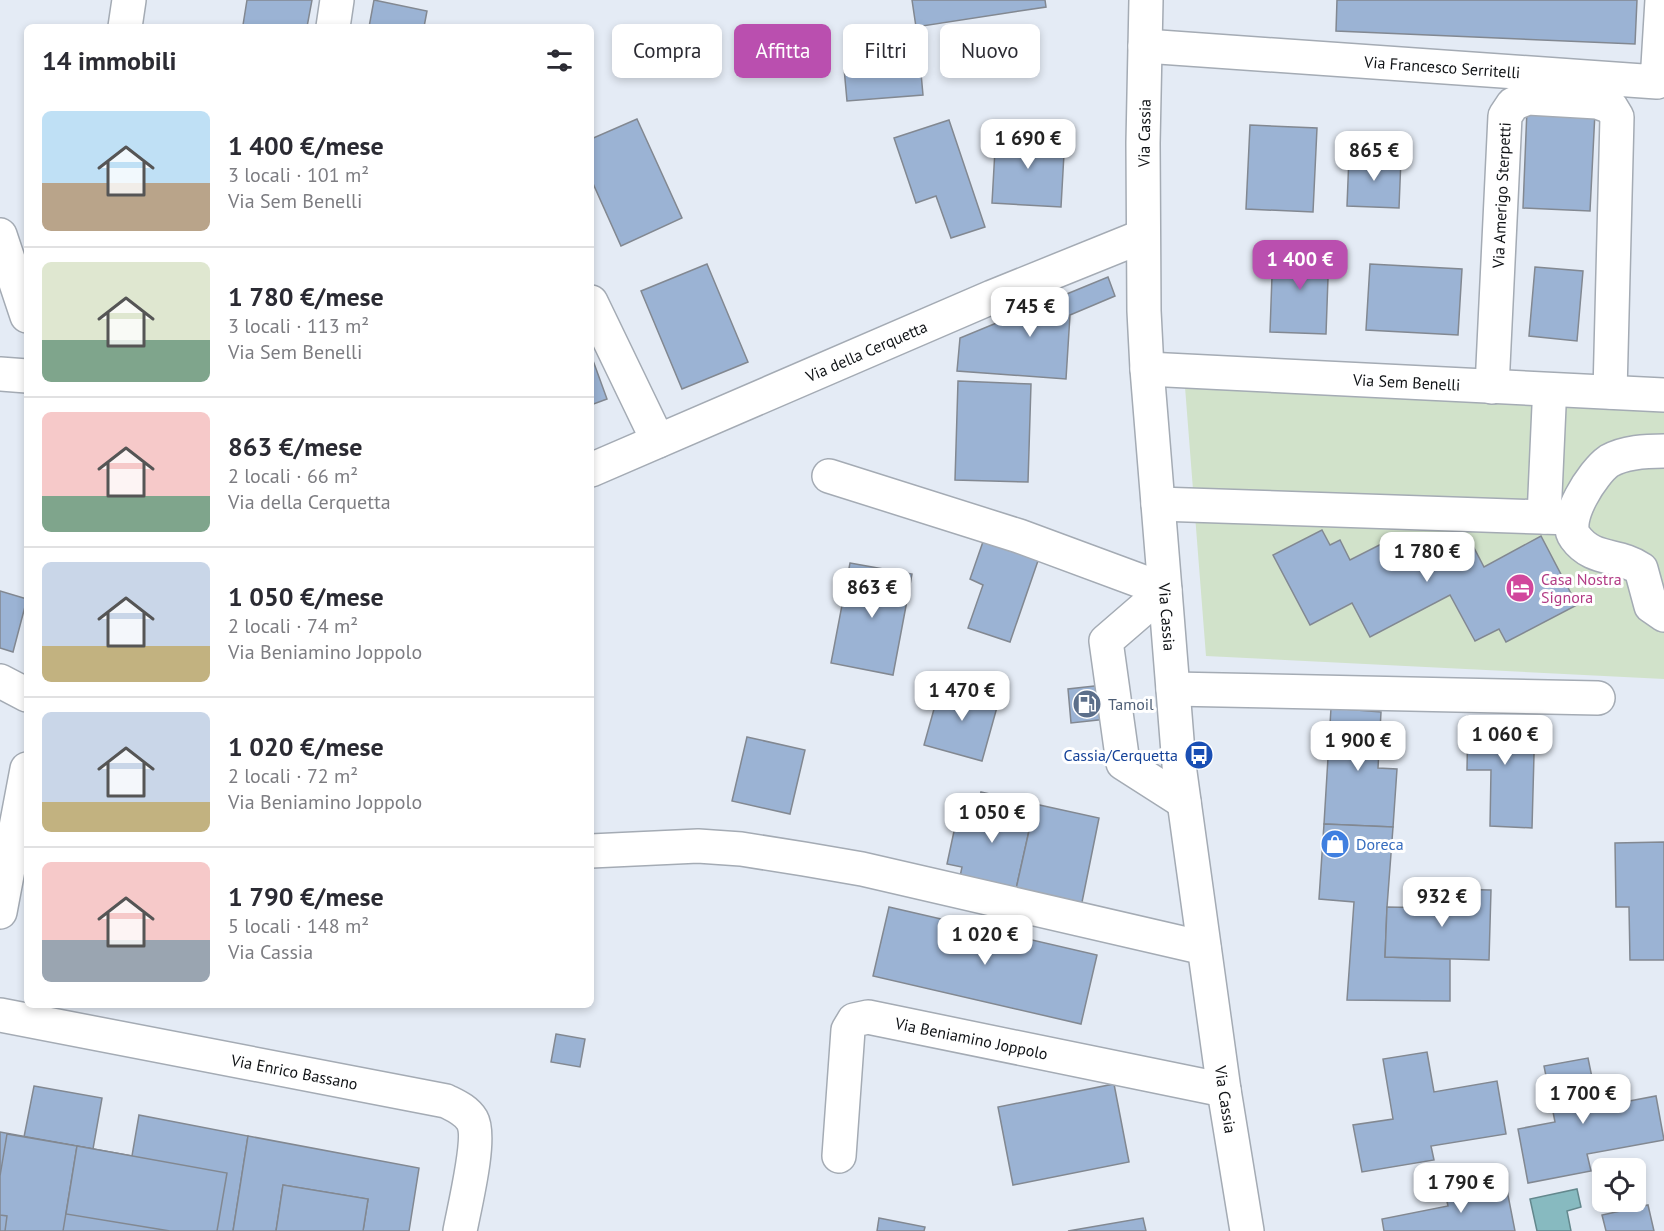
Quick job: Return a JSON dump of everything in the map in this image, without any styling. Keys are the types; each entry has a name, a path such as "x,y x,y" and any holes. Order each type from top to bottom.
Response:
{"street":[{"path":"125,24 129,0"},
{"path":"333,24 337,0"},
{"name":"Via Cassia","path":"1146,0 1143,236 1147,369 1173,689 1184,802 1224,1090 1247,1231"},
{"name":"Via Francesco Serritelli","path":"1145,46 1658,82 1662,0"},
{"name":"Via Amerigo Sterpetti","path":"1492,387 1505,116 1513,104 1528,98 1597,102 1611,107 1617,117 1610,392"},
{"name":"Via della Cerquetta","path":"594,469 992,297 1143,236"},
{"path":"2,249 24,308"},
{"path":"594,308 658,441"},
{"name":"Via Sem Benelli","path":"1147,369 1664,395"},
{"path":"0,374 24,376"},
{"path":"1549,406 1558,518 1588,552 1632,563 1641,569 1651,606 1664,615"},
{"path":"1158,504 1558,518 1609,462 1626,455 1664,451"},
{"path":"829,477 1019,536 1165,590 1106,641 1123,763 1184,802"},
{"path":"0,681 24,693"},
{"path":"1173,689 1598,698"},
{"path":"0,912 24,785"},
{"path":"594,852 698,846 741,849 862,869 1204,948"},
{"name":"Via Enrico Bassano","path":"0,1015 446,1101 461,1108 473,1122 475,1149 460,1231"},
{"name":"Via Beniamino Joppolo","path":"839,1156 848,1030 854,1020 868,1017 1224,1090"}],"green space":[{"path":"1185,387 1664,412 1664,679 1206,656","holes":["1322,530 1330,545 1340,540 1350,560 1402,533 1410,547 1438,533 1442,541 1468,548 1473,546 1484,567 1541,537 1577,605 1506,642 1499,629 1474,641 1450,595 1370,637 1352,603 1310,625 1273,555"]}],"water":[{"path":"1577,1189 1581,1207 1567,1211 1571,1231 1537,1231 1530,1199"}],"building":[{"path":"247,0 312,0 308,24 243,24"},
{"path":"374,0 427,11 425,24 370,24"},
{"path":"912,0 1045,0 1046,7 928,25 916,24"},
{"path":"1337,0 1637,0 1635,44 1336,31"},
{"path":"845,78 921,78 923,95 847,101"},
{"path":"1527,109 1595,112 1590,211 1523,208"},
{"path":"637,119 682,218 621,246 594,186 594,138"},
{"path":"949,120 985,227 951,238 936,196 916,203 894,138"},
{"path":"1250,125 1317,128 1313,212 1246,209"},
{"path":"996,132 1065,136 1061,207 992,203"},
{"path":"1349,156 1401,158 1399,208 1347,206"},
{"path":"1273,248 1329,250 1326,334 1270,332"},
{"path":"707,264 748,362 682,389 641,291"},
{"path":"1370,264 1462,269 1458,335 1366,330"},
{"path":"1535,267 1583,271 1577,341 1529,336"},
{"path":"1108,277 1115,296 1070,315 1066,379 957,371 960,338"},
{"path":"594,363 607,399 594,404"},
{"path":"958,381 1031,384 1028,482 955,480"},
{"path":"1322,530 1330,545 1340,540 1350,560 1403,533 1410,547 1438,533 1442,541 1460,532 1468,548 1473,546 1484,567 1541,536 1577,605 1506,642 1499,629 1475,641 1450,595 1370,637 1352,603 1310,625 1273,555"},
{"path":"985,536 1040,555 1010,642 968,628 983,585 970,579"},
{"path":"850,563 912,574 893,675 831,663"},
{"path":"0,591 24,598 24,610 13,652 0,648"},
{"path":"941,684 999,700 982,761 924,745"},
{"name":"Tamoil","path":"1103,685 1107,719 1071,723 1068,689"},
{"path":"1331,708 1381,712 1378,768 1397,769 1393,827 1324,824"},
{"path":"1468,716 1535,718 1532,828 1490,826 1491,770 1467,770"},
{"path":"747,737 805,750 790,814 732,801"},
{"path":"981,792 1035,804 1014,898 958,886 962,867 947,864 959,808 976,812"},
{"path":"1035,804 1099,818 1080,912 1014,898"},
{"path":"1324,824 1393,827 1385,957 1450,959 1450,1001 1347,1000 1354,902 1319,899"},
{"path":"1664,842 1664,960 1630,960 1629,907 1616,907 1615,843"},
{"path":"1439,889 1491,890 1489,960 1385,957 1387,907 1438,908"},
{"path":"889,907 1097,955 1081,1024 873,976"},
{"path":"556,1034 585,1039 580,1067 551,1062"},
{"path":"1427,1052 1434,1092 1497,1081 1506,1134 1431,1146 1434,1160 1362,1172 1353,1125 1393,1119 1383,1059"},
{"path":"1588,1058 1598,1107 1656,1096 1664,1140 1587,1154 1591,1171 1528,1183 1518,1129 1555,1122 1544,1066"},
{"path":"1114,1084 1129,1162 1013,1185 998,1107"},
{"path":"34,1086 102,1098 93,1149 24,1137"},
{"path":"139,1115 248,1136 233,1231 0,1231 0,1132 132,1156"},
{"path":"7,1134 77,1146 63,1231 5,1231 7,1216 0,1215 0,1176"},
{"path":"248,1136 419,1168 409,1231 363,1231 368,1199 283,1185 276,1231 233,1231"},
{"path":"77,1146 227,1173 217,1231 170,1231 66,1214"},
{"path":"283,1185 368,1199 363,1231 276,1231"},
{"path":"1506,1185 1515,1231 1384,1231 1382,1219 1448,1206 1446,1197"},
{"path":"1646,1205 1648,1205 1654,1231 1606,1231 1602,1215 1616,1212 1646,1212"},
{"path":"879,1218 925,1227 924,1231 877,1231"},
{"path":"1143,1218 1146,1231 1068,1231"}],"place":[{"name":"Casa Nostra Signora","path":"1520,588"},
{"name":"Tamoil","path":"1087,704"},
{"name":"Cassia/Cerquetta","path":"1199,755"},
{"name":"Doreca","path":"1335,844"}]}
